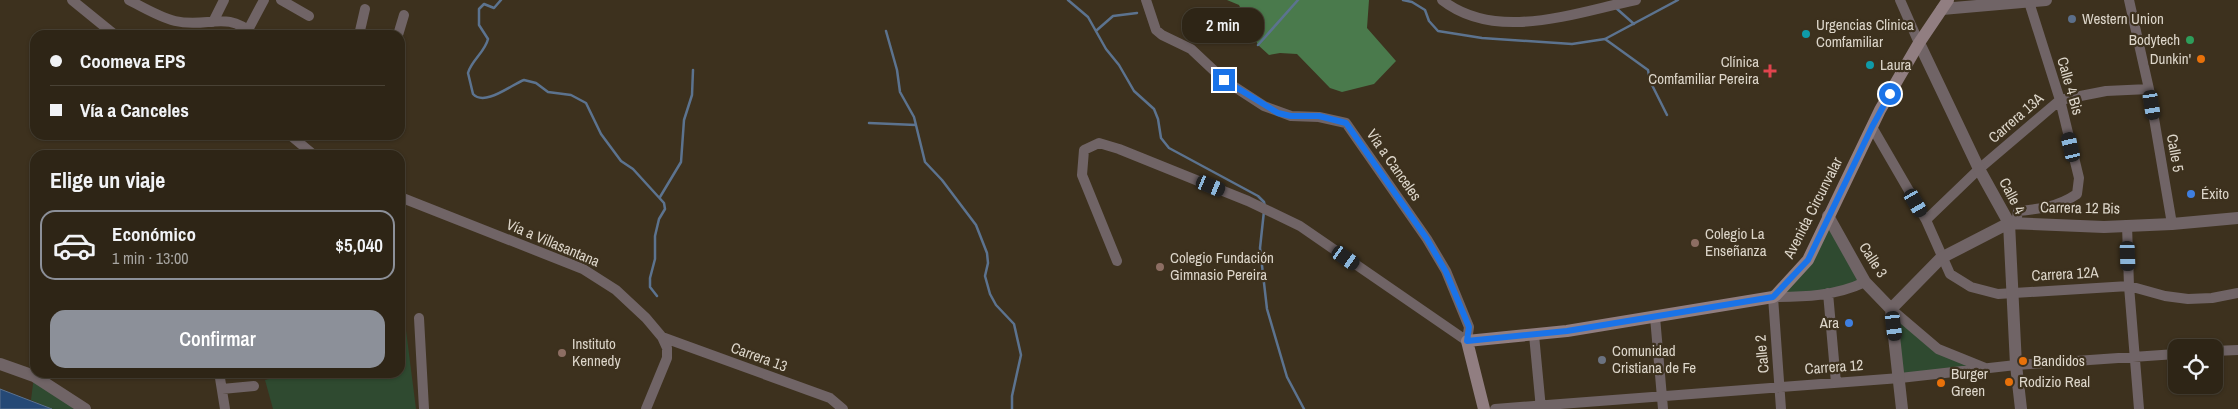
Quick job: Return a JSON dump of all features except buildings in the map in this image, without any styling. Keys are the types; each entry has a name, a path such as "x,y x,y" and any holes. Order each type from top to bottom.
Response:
{"main road":[{"name":"Avenida Circunvalar","path":"1774,296 1808,260 1872,127 1919,43 1945,5"},
{"path":"1484,409 1467,341 1534,335 1655,317 1774,296"}],"street":[{"path":"72,0 109,30"},
{"path":"129,0 174,21 193,24 230,20 248,30"},
{"path":"213,22 224,0"},
{"path":"252,30 264,0"},
{"path":"281,0 309,16"},
{"name":"Vía a Canceles","path":"1146,0 1156,30 1162,35 1191,49 1224,80 1264,106 1291,116 1319,116 1346,123 1427,239 1446,272 1469,327 1467,341"},
{"path":"1442,0 1462,12 1512,22 1540,20 1636,0"},
{"path":"1900,0 1919,43"},
{"name":"Avenida Circunvalar","path":"1945,5 2046,0"},
{"name":"Calle 5","path":"2129,0 2149,89 2172,224"},
{"name":"Calle 4 Bis","path":"2012,223 2018,211 2051,208 2066,202 2077,194 2079,178 2060,100 2029,2"},
{"path":"360,30 366,9"},
{"path":"400,30 404,15"},
{"name":"Calle 4","path":"1919,43 1979,169 2012,223 2012,293 2016,365 2021,409"},
{"name":"Carrera 13A","path":"1926,220 1979,169 2060,100 2106,92 2149,89"},
{"name":"Carrera 12A","path":"1872,127 1926,220 1941,258 1950,274 1972,287 1998,294 2129,286 2165,296 2188,299 2212,298 2238,293"},
{"path":"296,140 308,150"},
{"path":"1117,261 1082,176 1084,150 1099,143 1119,149 1248,201 1300,226 1467,341"},
{"name":"Vía a Villasantana","path":"405,199 583,269 616,290 646,318 662,337"},
{"name":"Calle 3","path":"1828,216 1865,282 1891,310"},
{"name":"Carrera 12 Bis","path":"1891,310 1941,258 2012,223 2104,227 2172,224 2238,218"},
{"path":"2127,225 2129,286 2139,409"},
{"path":"1774,296 1828,293 1853,288 1865,282"},
{"path":"1828,293 1836,383"},
{"name":"Calle 2","path":"1774,296 1781,409"},
{"path":"1891,310 1938,349 1986,369"},
{"path":"1891,310 1902,409"},
{"path":"1655,317 1663,409"},
{"path":"419,318 424,409"},
{"path":"1534,335 1541,407"},
{"path":"646,409 667,358 667,348 662,337"},
{"name":"Carrera 13","path":"662,337 830,398 843,409"},
{"path":"2223,351 2238,350"},
{"name":"Carrera 12","path":"1494,409 1541,407 1780,386 1900,378 2016,365 2168,355"},
{"path":"0,364 30,375"},
{"path":"37,378 85,409"},
{"path":"220,378 225,409"},
{"path":"222,389 254,386"}],"green space":[{"path":"1227,0 1369,0 1367,28 1396,61 1374,84 1342,92 1330,88 1297,54 1280,53 1269,55 1258,45 1239,5"},
{"path":"1828,216 1865,282 1853,288 1776,295 1797,274"},
{"path":"1891,309 1938,349 1986,369 1900,378"},
{"path":"405,322 416,409 273,409 265,380 405,378"},
{"path":"34,378 37,378 85,409 52,409 31,400"}],"water":[{"path":"0,389 52,409 0,409"}],"waterway":[{"path":"501,0 494,8 484,4 479,9 479,25 488,39 468,73 473,94 484,98 524,80 536,83 548,92 571,95 586,103 601,134 621,161 633,169 664,203 665,209 659,219 655,236 655,259 650,278 650,287 657,296"},
{"path":"1068,0 1088,17 1106,49 1119,65 1134,91 1154,109 1158,119 1161,138 1169,148 1258,196 1265,206"},
{"path":"1258,45 1298,0"},
{"path":"1403,0 1412,2 1425,10 1429,21 1438,31 1482,38 1572,44 1605,39 1678,0"},
{"path":"1616,8 1634,24"},
{"path":"1097,30 1113,16 1137,13"},
{"path":"886,31 897,70 900,92 914,117 925,162 942,180 976,225 987,253 988,263 985,276 990,294 996,305 1014,324 1021,355 1012,396 1012,409"},
{"path":"1605,39 1648,70 1650,81 1667,115"},
{"path":"660,197 681,162 684,120 692,95 693,70"},
{"path":"869,123 916,125"},
{"path":"1264,211 1260,248 1267,309 1287,377 1304,409"}],"place":[{"name":"Western Union","path":"2072,19"},
{"name":"Urgencias Clinica Comfamiliar","path":"1806,34"},
{"name":"Bodytech","path":"2190,40"},
{"name":"Dunkin'","path":"2201,59"},
{"name":"Laura","path":"1870,65"},
{"name":"Clínica Comfamiliar Pereira","path":"1770,71"},
{"name":"Éxito","path":"2191,194"},
{"name":"Colegio La Enseñanza","path":"1695,243"},
{"name":"Colegio Fundación Gimnasio Pereira","path":"1160,267"},
{"name":"Ara","path":"1849,323"},
{"name":"Instituto Kennedy","path":"562,353"},
{"name":"Comunidad Cristiana de Fe","path":"1602,360"},
{"name":"Bandidos","path":"2023,361"},
{"name":"Rodizio Real","path":"2009,382"},
{"name":"Burger Green","path":"1941,383"}],"route":[{"path":"1224,80 1278,113 1291,116 1319,116 1346,123 1427,239 1446,272 1469,327 1467,341 1567,331 1773,297 1797,274 1808,260 1880,110 1890,94"}]}
